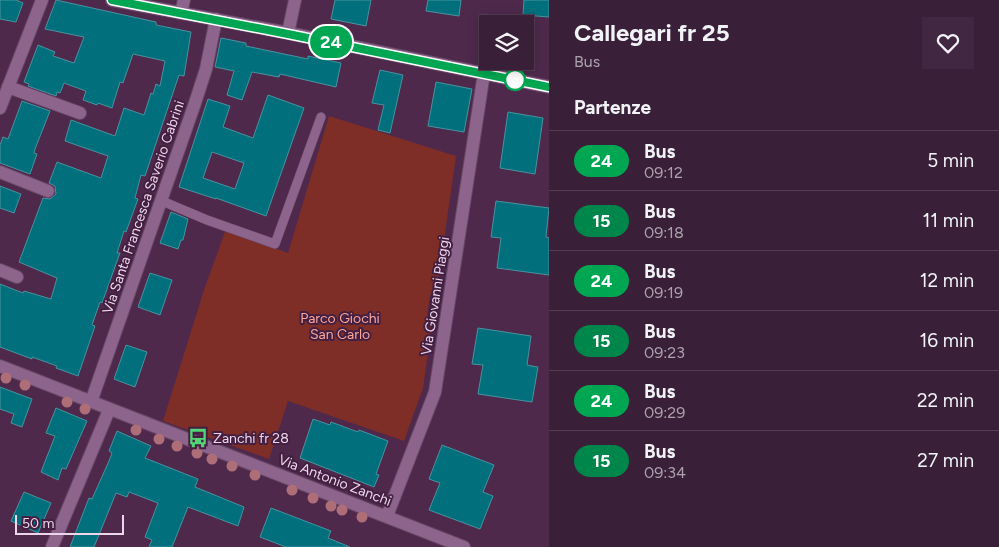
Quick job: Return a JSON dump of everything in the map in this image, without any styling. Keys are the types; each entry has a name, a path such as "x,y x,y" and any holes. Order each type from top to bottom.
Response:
{"street":[{"path":"0,108 42,0"},
{"path":"112,0 216,19 549,87"},
{"path":"181,13 184,0"},
{"path":"288,34 295,0"},
{"name":"Via Santa Francesca Saverio Cabrini","path":"91,402 206,69 216,19"},
{"name":"Via Giovanni Piaggi","path":"387,516 435,392 484,74"},
{"path":"8,87 80,113"},
{"path":"0,172 48,191"},
{"path":"0,270 17,277"},
{"name":"Via Antonio Zanchi","path":"0,366 108,410 464,547"},
{"path":"52,547 108,410"}],"lane":[{"path":"162,201 207,220 274,244 322,117"}],"green space":[{"name":"Parco Giochi San Carlo","path":"329,116 456,156 436,296 430,295 427,316 433,317 423,388 404,441 288,401 269,459 163,421 204,290 226,229 288,253"}],"building":[{"path":"0,0 16,0 23,3 16,22 0,19"},
{"path":"56,0 156,22 156,25 191,32 184,76 179,75 145,176 141,175 135,198 138,199 126,232 124,231 117,253 120,253 92,325 95,326 78,376 56,368 57,366 0,347 0,284 23,293 24,291 51,299 57,278 19,262 43,198 50,199 56,194 55,186 49,183 57,162 101,178 108,156 65,141 71,120 115,136 124,108 144,115 151,93 153,94 156,84 160,86 165,61 133,54 123,83 120,82 112,108 83,100 86,91 64,83 60,93 57,92 56,96 28,86 29,84 24,82 38,45 55,52 53,56 74,63 84,37 45,29"},
{"path":"335,0 371,0 366,26 331,19"},
{"path":"428,0 461,0 459,16 426,11"},
{"path":"524,0 549,0 549,17 523,15"},
{"path":"221,38 246,43 246,46 308,59 308,56 341,63 336,87 280,74 279,77 252,72 242,100 227,95 234,71 215,67"},
{"path":"380,70 403,75 390,133 378,130 384,105 372,103"},
{"path":"436,82 472,89 464,132 428,126"},
{"path":"268,95 304,108 266,216 179,187 208,99 230,106 223,127 253,138","holes":["212,152 244,163 235,189 203,178"]},
{"path":"22,101 50,111 35,149 34,153 37,154 30,174 0,163 0,145 3,137 8,139"},
{"path":"508,112 543,118 535,174 500,168"},
{"path":"0,186 21,194 14,213 0,208"},
{"path":"496,201 549,208 546,237 549,238 549,275 497,268 501,238 491,237"},
{"path":"171,212 188,219 183,240 181,240 178,249 160,243"},
{"path":"150,273 172,280 160,315 138,307"},
{"path":"478,328 531,336 527,365 538,367 532,402 478,394 483,365 472,364"},
{"path":"126,345 147,352 135,387 114,379"},
{"path":"0,387 32,399 22,427 11,423 14,414 0,409"},
{"path":"56,408 87,421 66,469 62,468 58,480 41,472 55,436 46,433"},
{"path":"313,419 330,425 331,422 358,432 359,430 388,441 376,474 379,475 374,487 300,458"},
{"path":"117,431 151,446 145,458 198,479 195,487 244,507 238,526 188,507 172,547 149,547 152,540 145,537 158,503 129,492 127,497 116,493 94,547 70,547 89,498 92,499 109,461 112,453 109,451"},
{"path":"442,445 494,465 483,492 493,496 480,529 429,510 440,483 429,479"},
{"path":"24,492 51,503 38,533 11,521"},
{"path":"271,508 331,531 328,538 350,547 286,547 260,537"}],"bus line":[{"name":"24","path":"112,0 549,87"}],"place":[{"name":"Zanchi fr 28","path":"198,438"}]}
